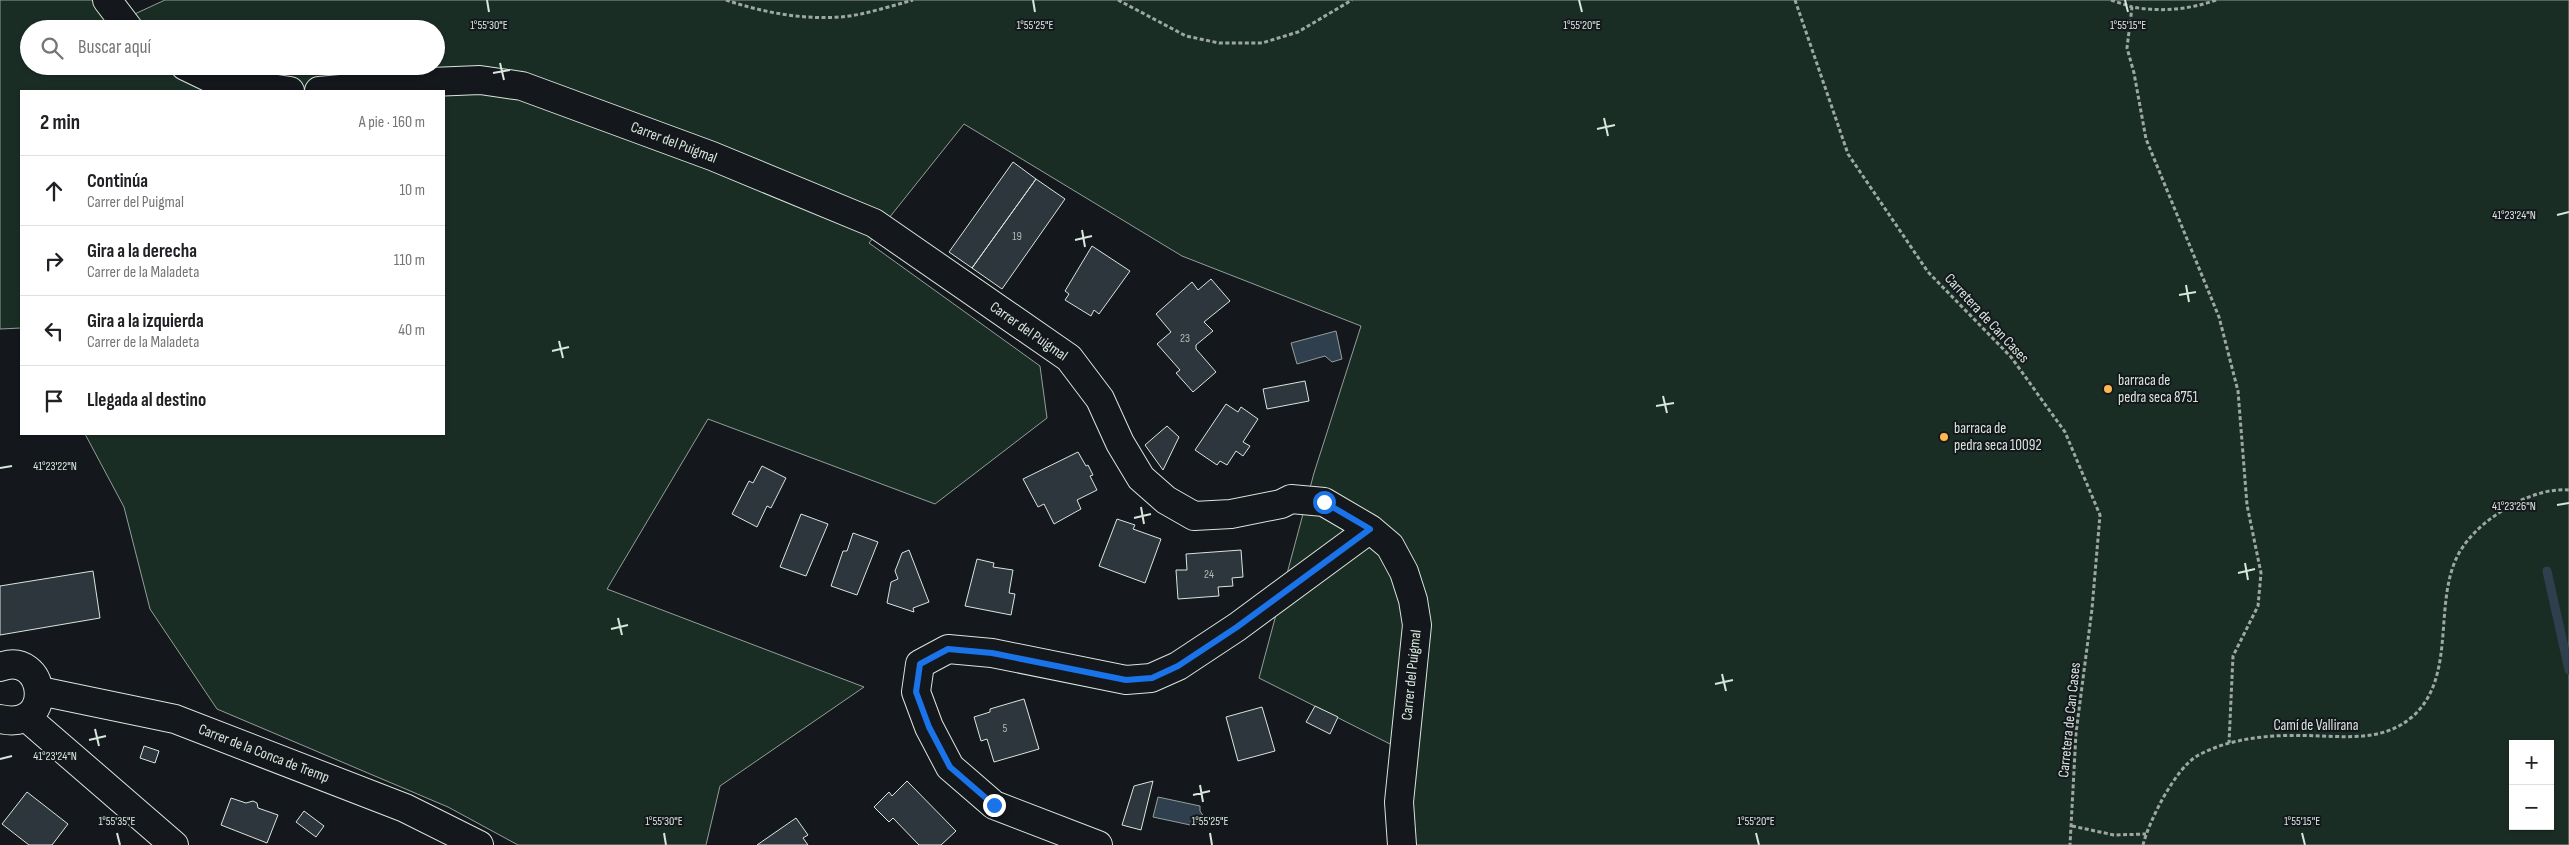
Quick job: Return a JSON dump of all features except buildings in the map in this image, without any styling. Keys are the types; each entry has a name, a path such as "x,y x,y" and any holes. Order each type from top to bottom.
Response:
{"street":[{"path":"107,0 122,20"},
{"path":"204,75 212,79 284,90"},
{"name":"Carrer del Puigmal","path":"330,90 407,83 480,80 522,86 712,156 874,223 1069,358 1100,399 1120,443 1142,478 1166,500 1194,516 1231,514 1281,504 1291,499 1324,502 1370,529 1390,546 1404,572 1413,600 1418,625 1400,802 1402,845"},
{"path":"1098,845 994,805 950,767 929,727 916,692 920,664 948,649 992,653 1126,680 1152,678 1178,666 1237,627 1370,529"},
{"path":"0,667 16,664 25,668 32,673 40,690 37,706 13,718 174,845"},
{"name":"Carrer de la Conca de Tremp","path":"40,690 175,719 405,808 479,845"}],"path":[{"path":"726,0 781,14 824,17 859,14 913,0"},
{"path":"1118,0 1186,36 1219,43 1262,43 1289,34 1352,0"},
{"name":"Carretera de Can Cases","path":"1795,0 1848,154 1928,272 2011,357 2065,432 2100,515 2092,609 2076,733 2070,845"},
{"path":"2111,0 2153,11 2188,8 2216,0"},
{"path":"2132,7 2127,48 2134,72 2146,139 2219,317 2238,391 2247,505 2261,573 2258,606 2233,656 2229,743"},
{"name":"Camí de Vallirana","path":"2143,845 2146,834 2167,789 2195,757 2229,743 2283,734 2373,736 2392,730 2410,719 2424,706 2435,681 2450,580 2459,553 2484,522 2519,500 2560,489 2569,490"},
{"path":"2072,826 2114,835 2146,834"}],"green space":[{"path":"0,0 94,0 110,20 20,20 20,75 445,75 445,20 122,20 165,0 2569,0 2569,845 1402,845 1402,750 1259,678 1314,473 1361,326 1182,256 964,124 869,243 1040,366 1047,418 935,504 708,419 607,589 864,687 720,786 706,845 518,845 448,807 217,709 150,609 124,507 86,435 445,435 445,90 20,90 20,328 0,329"}],"water":[{"path":"1336,331 1342,359 1332,362 1325,356 1297,364 1291,343"},
{"path":"1158,797 1200,806 1200,811 1204,817 1203,821 1196,822 1195,826 1153,817"}],"waterway":[{"path":"2547,571 2569,670"}],"place":[{"name":"barraca de pedra seca 8751","path":"2108,389"},
{"name":"barraca de pedra seca 10092","path":"1944,437"}],"route":[{"path":"994,805 950,767 929,727 916,692 920,664 948,649 992,653 1126,680 1152,678 1178,666 1237,627 1370,529 1324,502"}]}
